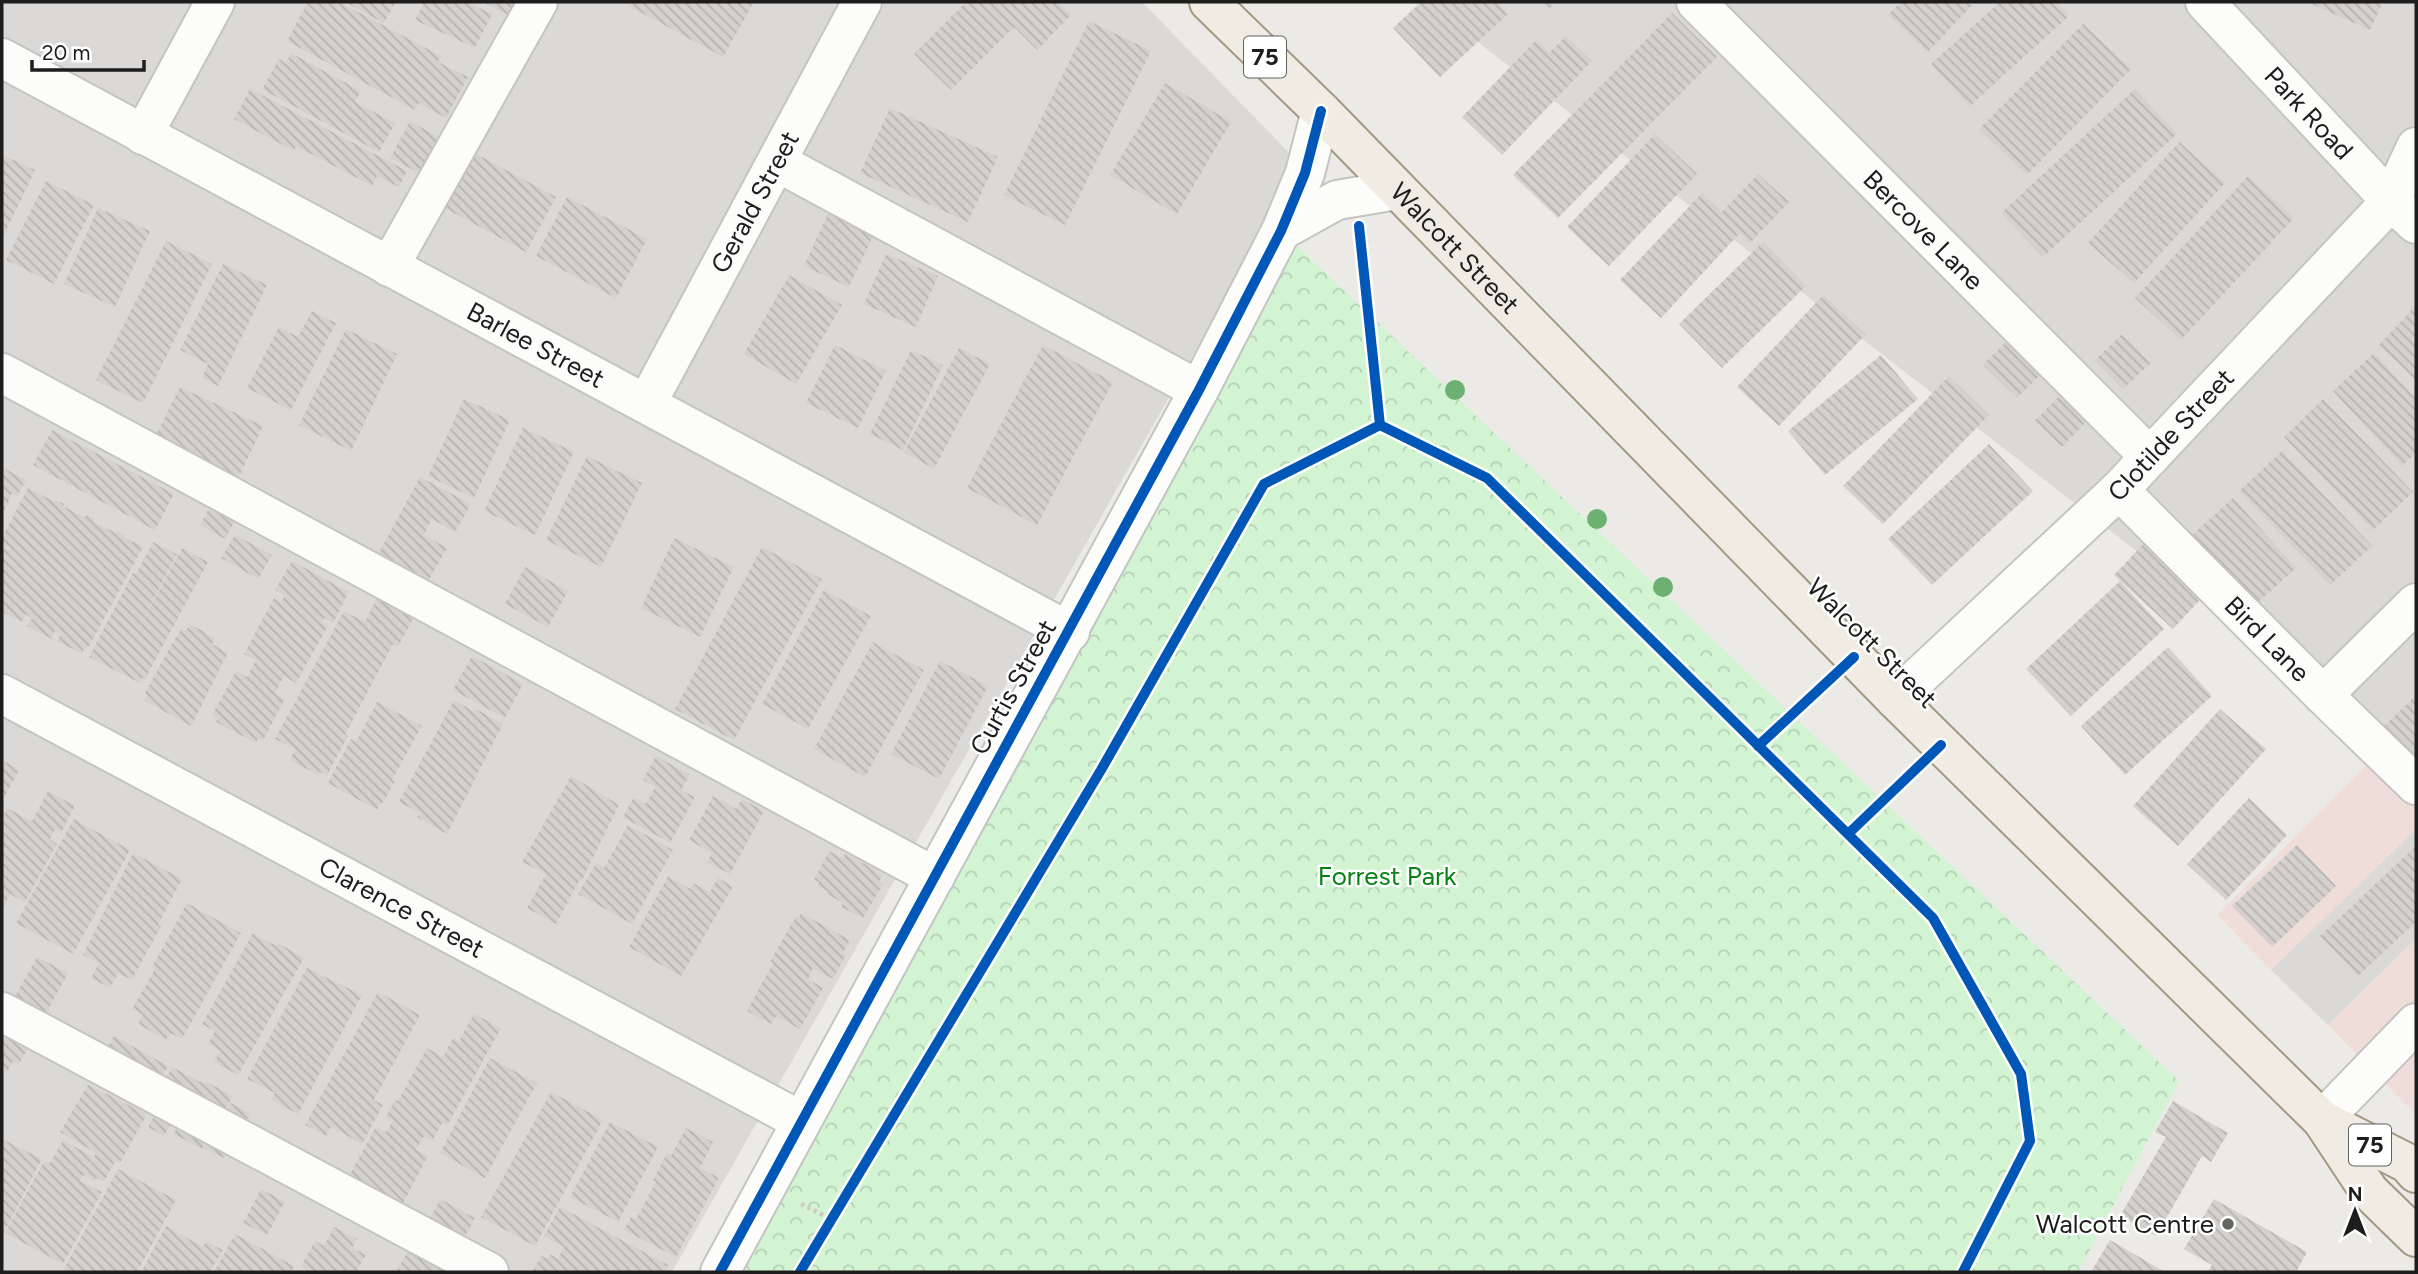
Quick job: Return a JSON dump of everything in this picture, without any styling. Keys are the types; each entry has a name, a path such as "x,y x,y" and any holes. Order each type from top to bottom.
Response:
{"main road":[{"name":"Walcott Street","path":"1209,2 1321,111 1895,699 2322,1120 2369,1191 2416,1237"},
{"name":"Walcott Street","path":"2322,1120 2407,1163 2416,1173"}],"street":[{"path":"143,135 215,2"},
{"path":"389,267 538,2"},
{"name":"Gerald Street","path":"647,404 862,2"},
{"name":"Bercove Lane","path":"1696,2 2150,457"},
{"name":"Park Road","path":"2205,2 2404,212"},
{"name":"Barlee Street","path":"2,58 1070,632"},
{"name":"Curtis Street","path":"720,1272 1070,632 1199,390 1281,231 1305,173 1321,111"},
{"name":"Clotilde Street","path":"1895,699 2119,490 2404,212 2416,147"},
{"path":"777,162 1199,390"},
{"path":"1281,231 1336,200 1397,190"},
{"path":"2,373 935,877"},
{"name":"Bird Lane","path":"2119,490 2416,785"},
{"path":"2323,695 2416,603"},
{"name":"Clarence Street","path":"2,694 801,1121"},
{"path":"2,1012 489,1272"},
{"path":"2322,1120 2416,1023"}],"path":[{"path":"826,1231 840,1208"}],"shaded area":[{"path":"2,2 1142,2 1301,165 672,1272 2,1272"},
{"path":"1426,2 2416,2 2416,785 2323,695"},
{"path":"2381,750 2416,785 2416,829 2271,970 2217,915"},
{"path":"2416,829 2416,939 2328,1025 2271,970"},
{"path":"2416,939 2416,1115 2328,1025"}],"green space":[{"name":"Forrest Park","path":"1281,231 2179,1081 2078,1272 720,1272"}],"building":[{"path":"308,2 339,2 441,56 438,62 468,77 446,118 418,103 415,110 287,41"},
{"path":"345,2 396,2 384,23"},
{"path":"424,2 467,2 492,14 475,48 415,20"},
{"path":"483,2 520,2 512,17"},
{"path":"622,2 754,2 723,57"},
{"path":"966,2 1058,2 1071,15 1037,50 1014,27 951,90 914,54"},
{"path":"1421,2 1497,2 1508,14 1440,77 1393,28"},
{"path":"1542,2 1556,2 1549,9"},
{"path":"1901,2 1975,2 1928,52 1888,15"},
{"path":"2000,2 2056,2 2069,16 1970,106 1931,64"},
{"path":"2307,2 2383,2 2370,30"},
{"path":"1672,13 1717,57 1558,218 1513,175"},
{"path":"1089,21 1151,51 1065,225 1004,195"},
{"path":"2083,24 2131,69 2027,175 1979,129"},
{"path":"1566,36 1592,61 1502,155 1462,117 1536,40 1549,53"},
{"path":"291,53 361,91 355,102 395,123 379,152 262,89 279,59 286,63"},
{"path":"1165,83 1231,122 1177,214 1110,175"},
{"path":"250,89 407,171 399,187 377,176 372,186 296,146 294,151 234,119"},
{"path":"2135,89 2177,134 2043,257 2001,213"},
{"path":"890,108 998,157 968,222 860,173"},
{"path":"410,121 438,137 419,173 390,158"},
{"path":"1655,134 1697,174 1609,266 1567,227"},
{"path":"2179,142 2225,183 2134,283 2088,243"},
{"path":"467,149 556,197 526,252 437,204"},
{"path":"2,155 35,170 2,239"},
{"path":"1758,174 1789,202 1750,243 1740,233 1661,318 1620,280 1702,193 1722,212"},
{"path":"2248,176 2294,218 2181,340 2135,298"},
{"path":"46,181 94,205 54,284 6,260"},
{"path":"567,197 647,239 616,298 536,256"},
{"path":"831,207 877,228 849,287 804,266"},
{"path":"98,208 150,231 115,307 64,284"},
{"path":"166,241 212,264 143,403 96,380"},
{"path":"1763,242 1806,286 1722,368 1679,324"},
{"path":"886,254 938,276 916,327 864,304"},
{"path":"223,264 267,285 218,386 202,378 208,364 180,350"},
{"path":"789,275 842,305 796,384 744,354"},
{"path":"1823,295 1866,334 1779,426 1737,387"},
{"path":"2416,305 2416,380 2379,345"},
{"path":"312,311 336,323 291,410 247,388 279,327 298,337"},
{"path":"346,329 397,354 351,451 299,425"},
{"path":"2122,334 2151,363 2123,389 2095,360"},
{"path":"2012,336 2046,369 2017,398 1983,365"},
{"path":"835,345 886,371 858,428 806,403"},
{"path":"1043,345 1113,382 1037,525 967,488"},
{"path":"959,348 990,364 934,469 904,452"},
{"path":"911,350 943,365 903,450 870,434"},
{"path":"2374,353 2416,399 2416,453 2402,466 2333,391"},
{"path":"1881,355 1918,399 1825,475 1788,431"},
{"path":"1949,376 1989,415 1883,524 1843,486"},
{"path":"180,387 263,426 236,483 152,443"},
{"path":"2065,390 2092,416 2062,447 2035,421"},
{"path":"464,399 510,420 474,498 428,476"},
{"path":"2323,399 2413,492 2373,530 2284,437"},
{"path":"523,428 574,452 535,535 484,511"},
{"path":"52,430 174,494 155,530 33,465"},
{"path":"1989,444 2033,491 1932,585 1888,539"},
{"path":"2282,451 2372,546 2330,585 2239,491"},
{"path":"587,456 642,483 601,567 546,540"},
{"path":"2,467 26,480 17,496 12,493 2,517"},
{"path":"420,477 471,504 455,532 432,519 424,535 447,548 429,580 379,553"},
{"path":"28,488 64,504 63,506 82,516 87,515 94,519 93,521 115,533 117,531 143,547 88,648 85,647 82,654 57,641 61,634 58,632 55,631 52,639 27,626 32,618 26,614 22,622 2,612 2,553 5,548 10,548 2,543 2,538"},
{"path":"215,498 240,512 225,539 200,525"},
{"path":"2233,498 2296,568 2254,606 2190,537"},
{"path":"235,535 272,555 258,579 221,558"},
{"path":"2150,537 2208,591 2173,629 2114,575"},
{"path":"674,538 734,567 700,637 641,608"},
{"path":"153,542 177,554 128,649 182,548 208,562 145,679 140,683 89,657 133,573 136,574"},
{"path":"762,547 822,579 734,740 675,709"},
{"path":"292,561 349,592 333,623 324,618 322,623 328,626 296,683 284,676 275,693 285,699 263,740 258,738 256,743 216,722 218,718 212,715 236,671 247,677 256,660 244,654 274,598 281,602 285,595 275,590"},
{"path":"525,567 568,591 548,627 505,604"},
{"path":"2120,581 2164,629 2071,716 2026,669"},
{"path":"824,590 871,616 808,729 762,704"},
{"path":"378,595 415,615 398,647 393,644 327,775 320,772 318,775 290,760 295,749 275,739 344,611 365,622"},
{"path":"190,624 215,638 212,644 228,653 191,726 144,700 147,694 145,693 170,647 181,629 186,631"},
{"path":"873,642 924,670 865,777 814,749"},
{"path":"2168,647 2212,696 2125,775 2081,726"},
{"path":"472,656 523,684 505,718 453,690"},
{"path":"940,661 988,686 939,779 891,754"},
{"path":"2416,695 2416,769 2379,731"},
{"path":"454,700 503,724 447,834 417,817 420,813 399,802"},
{"path":"377,702 422,726 392,780 395,782 377,810 328,783 351,739 356,742"},
{"path":"2220,709 2266,749 2178,846 2133,806"},
{"path":"656,756 690,775 681,790 695,797 670,843 623,817 634,797 646,804 655,787 643,780"},
{"path":"2,760 19,770 2,802"},
{"path":"571,776 619,805 582,880 580,879 556,924 527,908 546,874 522,862"},
{"path":"48,791 75,806 61,833 55,830 50,839 57,844 25,902 10,894 2,910 2,818 7,808 32,821"},
{"path":"713,796 736,809 742,799 764,811 730,874 707,862 712,853 689,840"},
{"path":"2249,798 2287,835 2226,900 2187,864"},
{"path":"74,819 130,850 73,954 16,923"},
{"path":"628,825 673,850 632,924 578,894 596,863 604,868"},
{"path":"2297,845 2336,886 2272,947 2232,906"},
{"path":"2416,846 2416,922 2358,976 2320,936"},
{"path":"829,851 843,858 845,854 882,876 879,882 883,884 863,918 841,907 843,903 817,886 819,882 814,880"},
{"path":"133,853 182,879 132,980 118,973 110,988 91,978 99,963 83,955"},
{"path":"668,876 690,889 693,883 710,892 718,878 733,887 681,976 629,947"},
{"path":"187,903 241,933 182,1039 170,1033 166,1040 138,1024 143,1015 132,1009"},
{"path":"801,913 850,940 842,954 846,955 833,979 813,968 808,979 823,988 800,1029 776,1016 771,1024 747,1011 773,963 770,962 796,916 799,917"},
{"path":"253,933 304,958 238,1075 214,1062 221,1051 208,1044 215,1031 202,1024"},
{"path":"37,957 68,973 45,1015 14,998"},
{"path":"307,968 362,995 298,1114 271,1100 275,1093 247,1079"},
{"path":"378,992 420,1015 374,1100 383,1105 362,1144 331,1127 326,1136 305,1125"},
{"path":"474,1014 501,1028 447,1126 442,1123 432,1141 424,1136 416,1150 428,1156 402,1205 349,1176 376,1127 386,1132 393,1121 385,1118 395,1100 398,1101 427,1048 443,1057 453,1038 459,1041"},
{"path":"2,1034 28,1048 19,1064 13,1061 7,1072 2,1069"},
{"path":"114,1036 168,1066 157,1086 103,1056"},
{"path":"490,1058 537,1083 485,1178 440,1153"},
{"path":"172,1067 233,1096 220,1119 161,1088"},
{"path":"88,1085 147,1114 120,1163 115,1161 104,1182 83,1175 80,1181 102,1192 63,1264 5,1233 44,1161 50,1163 63,1140 93,1157 86,1172 96,1153 60,1132"},
{"path":"551,1092 603,1120 535,1246 481,1217"},
{"path":"2173,1101 2228,1133 2211,1162 2202,1156 2156,1236 2120,1216 2166,1137 2155,1132"},
{"path":"231,1103 250,1114 241,1131 221,1120"},
{"path":"159,1108 175,1116 164,1136 148,1127"},
{"path":"181,1119 210,1134 202,1149 174,1134"},
{"path":"610,1122 658,1147 618,1222 570,1197"},
{"path":"686,1128 713,1142 700,1168 719,1178 676,1257 624,1230 631,1217 636,1219 656,1182 653,1180 667,1153 671,1156"},
{"path":"210,1136 230,1146 224,1158 204,1148"},
{"path":"2,1139 42,1159 2,1236"},
{"path":"118,1169 176,1200 137,1272 63,1271"},
{"path":"261,1189 285,1202 267,1235 243,1223"},
{"path":"440,1199 475,1218 459,1248 424,1230"},
{"name":"Walcott Centre","path":"2214,1199 2307,1252 2296,1272 2208,1272 2212,1265 2184,1249"},
{"path":"560,1207 668,1265 665,1272 532,1272 541,1256 548,1259 550,1254 558,1259 564,1247 544,1236"},
{"path":"166,1226 203,1247 206,1241 223,1250 210,1272 141,1272"},
{"path":"334,1227 357,1239 352,1248 366,1255 356,1272 309,1272 301,1266 315,1241 324,1246"},
{"path":"235,1234 294,1266 291,1272 214,1272"},
{"name":"Walcott Centre","path":"2110,1240 2165,1272 2091,1272"},
{"path":"410,1247 447,1266 444,1272 396,1272"}],"cycle path":[{"path":"720,1272 1199,390 1281,231 1305,173 1321,111"},
{"path":"1359,226 1380,425"},
{"path":"1380,425 1487,478 1933,918 2021,1074 2030,1141 1963,1272"},
{"path":"800,1272 1101,770 1264,484 1380,425"},
{"path":"1758,746 1854,657"},
{"path":"1848,834 1941,745"}],"place":[{"name":"Walcott Centre","path":"2228,1224"}]}
